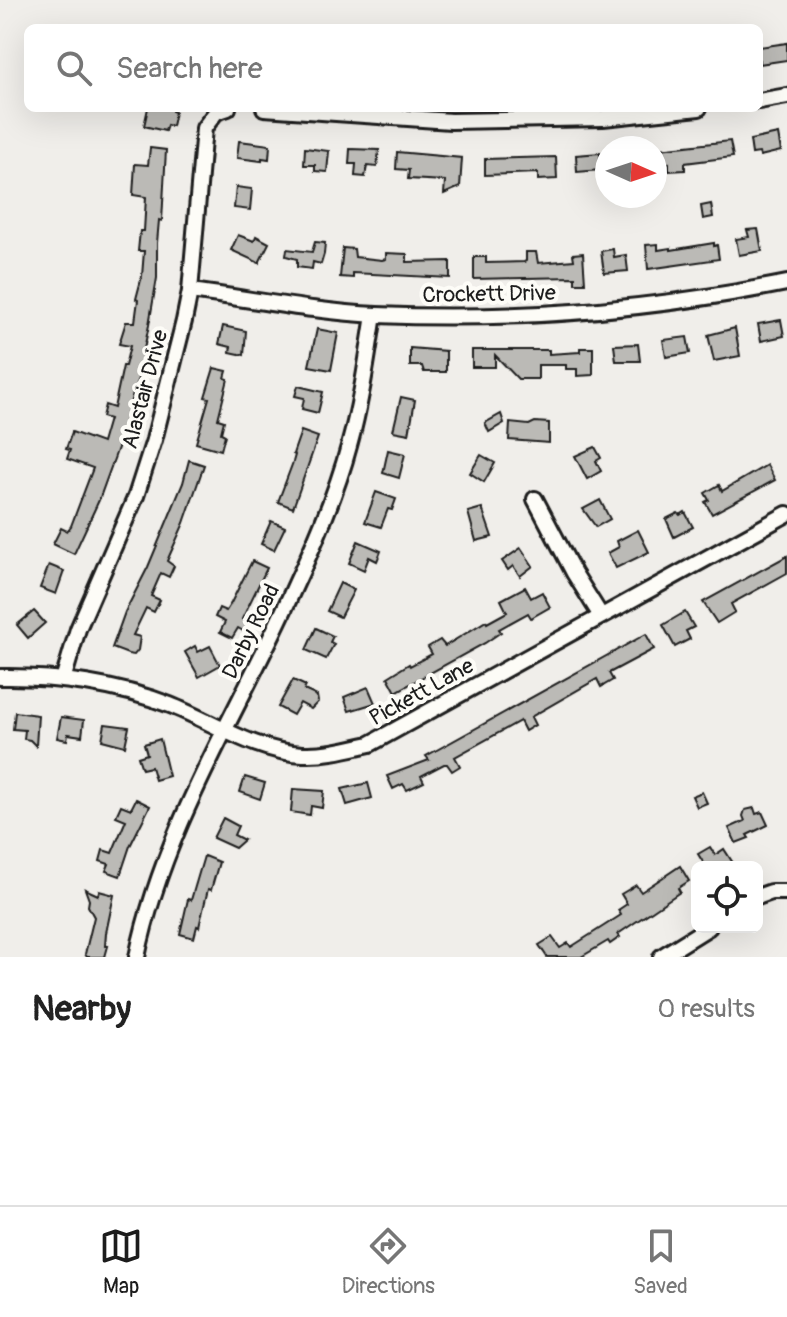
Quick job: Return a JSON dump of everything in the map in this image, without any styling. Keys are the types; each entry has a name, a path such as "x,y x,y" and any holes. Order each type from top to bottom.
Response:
{"street":[{"path":"763,100 787,96"},
{"name":"Alastair Drive","path":"63,680 78,629 140,482 162,410 190,291 204,128 216,112"},
{"path":"322,112 451,121 603,118 661,112"},
{"name":"Crockett Drive","path":"190,291 374,315 437,316 576,314 654,306 787,283"},
{"name":"Darby Road","path":"137,957 154,889 184,813 294,589 333,495 349,448 362,393 374,315"},
{"path":"535,499 601,616"},
{"name":"Pickett Lane","path":"0,677 63,680 129,693 169,704 266,747 305,754 336,752 370,744 787,514"},
{"path":"763,895 787,892"},
{"path":"661,957 699,933"}],"building":[{"path":"787,43 787,60 763,63 763,46"},
{"path":"147,112 175,112 172,126 167,125 165,131 144,126"},
{"path":"778,134 781,151 760,156 759,153 752,154 750,140"},
{"path":"239,141 270,145 269,159 237,158"},
{"path":"730,141 733,157 685,163 685,170 669,171 667,148"},
{"path":"150,148 166,150 162,221 159,220 157,243 157,278 149,325 135,393 119,445 99,500 74,554 53,544 61,528 67,531 71,526 93,468 67,459 70,450 66,449 72,432 102,443 109,419 102,417 105,405 114,408 130,346 119,344 126,322 135,322 136,299 142,276 144,251 138,251 140,231 144,231 146,197 133,195 135,164 148,165"},
{"path":"305,148 329,151 327,172 315,171 315,165 304,165"},
{"path":"350,149 379,150 377,167 367,166 365,177 355,176 356,164 349,164"},
{"path":"397,152 462,158 460,187 444,194 445,181 408,179 409,170 396,169"},
{"path":"595,153 595,170 577,172 576,155"},
{"path":"556,157 557,179 538,180 538,173 485,175 485,159"},
{"path":"236,187 252,189 250,210 234,208"},
{"path":"711,204 713,217 703,219 701,206"},
{"path":"758,229 762,251 739,255 736,239 749,237 747,230"},
{"path":"238,235 254,241 256,236 269,243 259,263 231,250"},
{"path":"315,242 325,243 324,254 321,264 313,262 312,269 297,267 297,259 286,256 287,249 312,252"},
{"path":"714,243 719,259 648,269 646,245 658,244 658,250 671,250"},
{"path":"343,248 354,249 355,257 382,260 386,259 386,253 407,254 407,262 450,261 450,278 353,273 353,278 340,277"},
{"path":"613,249 614,257 626,255 628,271 604,273 601,251"},
{"path":"526,252 536,252 538,263 574,260 573,254 583,253 585,283 575,283 575,277 474,279 474,257 486,257 486,263 524,262"},
{"path":"781,320 784,336 761,341 758,324"},
{"path":"223,326 246,331 244,355 230,352 231,347 219,344"},
{"path":"735,328 740,356 714,361 708,335"},
{"path":"317,329 338,333 331,370 309,366"},
{"path":"687,337 690,353 666,357 663,340"},
{"path":"638,344 640,361 616,361 614,345"},
{"path":"410,348 446,351 446,372 424,372 422,366 410,366"},
{"path":"580,348 593,348 593,375 577,376 577,369 566,369 566,365 538,365 538,379 518,379 495,355 495,367 472,367 472,350 549,350 549,354 580,352"},
{"path":"214,368 227,371 225,378 228,379 218,419 224,421 221,433 225,435 221,450 196,443"},
{"path":"298,386 323,392 318,413 302,409 304,398 295,396"},
{"path":"401,397 415,400 409,434 393,431"},
{"path":"501,414 504,423 489,432 485,423"},
{"path":"510,423 529,425 549,423 549,443 509,440"},
{"path":"301,431 318,437 293,508 278,502"},
{"path":"595,447 601,458 596,461 601,471 587,479 575,456"},
{"path":"388,450 405,454 399,478 383,473"},
{"path":"481,455 495,463 484,482 470,473"},
{"path":"189,460 204,465 167,561 174,566 169,577 161,573 151,596 160,600 154,612 146,608 133,635 140,637 138,650 134,655 128,654 112,648 183,483"},
{"path":"767,465 775,480 712,514 705,502 709,500 705,493 719,485 722,491"},
{"path":"376,492 396,499 381,527 365,522"},
{"path":"600,500 610,519 596,527 583,509"},
{"path":"482,508 492,537 476,541 468,512"},
{"path":"685,512 693,527 674,537 666,519"},
{"path":"271,521 285,527 274,550 261,544"},
{"path":"638,530 649,552 616,568 608,553 619,547 617,541"},
{"path":"358,541 381,551 377,561 369,557 364,570 349,563"},
{"path":"521,548 533,566 520,576 513,566 508,570 502,561"},
{"path":"787,556 787,573 731,604 735,612 717,623 703,602"},
{"path":"252,561 267,568 242,619 249,623 245,632 238,628 232,638 220,632 225,622 215,617 219,608 226,611"},
{"path":"49,565 64,571 56,594 40,588"},
{"path":"340,583 354,590 340,617 327,611"},
{"path":"525,587 531,598 542,592 550,607 531,618 528,613 499,629 501,632 485,643 396,692 388,677 432,654 428,647 440,640 445,646 507,612 501,600"},
{"path":"34,611 45,623 28,638 17,625"},
{"path":"685,612 694,627 686,631 690,639 675,647 663,625"},
{"path":"316,628 333,636 330,642 334,644 326,659 306,650"},
{"path":"646,634 654,649 609,673 613,680 601,687 597,679 531,717 535,725 525,731 520,721 455,757 460,766 452,771 444,764 421,776 424,782 407,790 403,784 393,789 387,776 429,760 426,756"},
{"path":"195,646 198,652 210,646 220,665 199,677 185,652"},
{"path":"293,680 306,686 304,690 317,696 318,702 311,709 300,703 293,715 278,707"},
{"path":"368,687 375,703 349,711 344,697"},
{"path":"15,712 38,715 36,746 24,739 25,730 13,729"},
{"path":"61,717 84,720 82,736 68,734 67,740 57,738"},
{"path":"105,724 129,727 125,746 102,740"},
{"path":"160,739 169,776 155,780 151,767 142,769 138,757 147,754 144,744"},
{"path":"245,777 265,783 260,799 240,792"},
{"path":"368,783 372,798 347,805 342,789"},
{"path":"293,789 324,791 322,808 311,806 310,815 291,812"},
{"path":"702,792 707,803 697,807 692,796"},
{"path":"136,799 150,806 130,846 120,876 106,871 109,864 100,861 103,850 112,853 126,820 116,816 121,805 131,809"},
{"path":"754,808 756,814 762,812 768,825 736,843 729,828 745,821 745,810"},
{"path":"223,818 238,826 234,835 244,840 235,848 213,838"},
{"path":"710,847 715,855 724,849 732,861 702,861 698,854"},
{"path":"204,856 219,862 194,938 180,934 188,899 191,900"},
{"path":"680,866 689,881 678,888 680,892 618,934 620,937 610,944 608,941 581,957 547,957 539,945 552,937 560,948 568,943 571,947 621,915 618,910 627,904 621,894 636,885 641,892"},
{"path":"85,889 98,895 99,891 114,895 106,933 105,946 108,946 105,957 87,957 85,954 94,917"}]}
